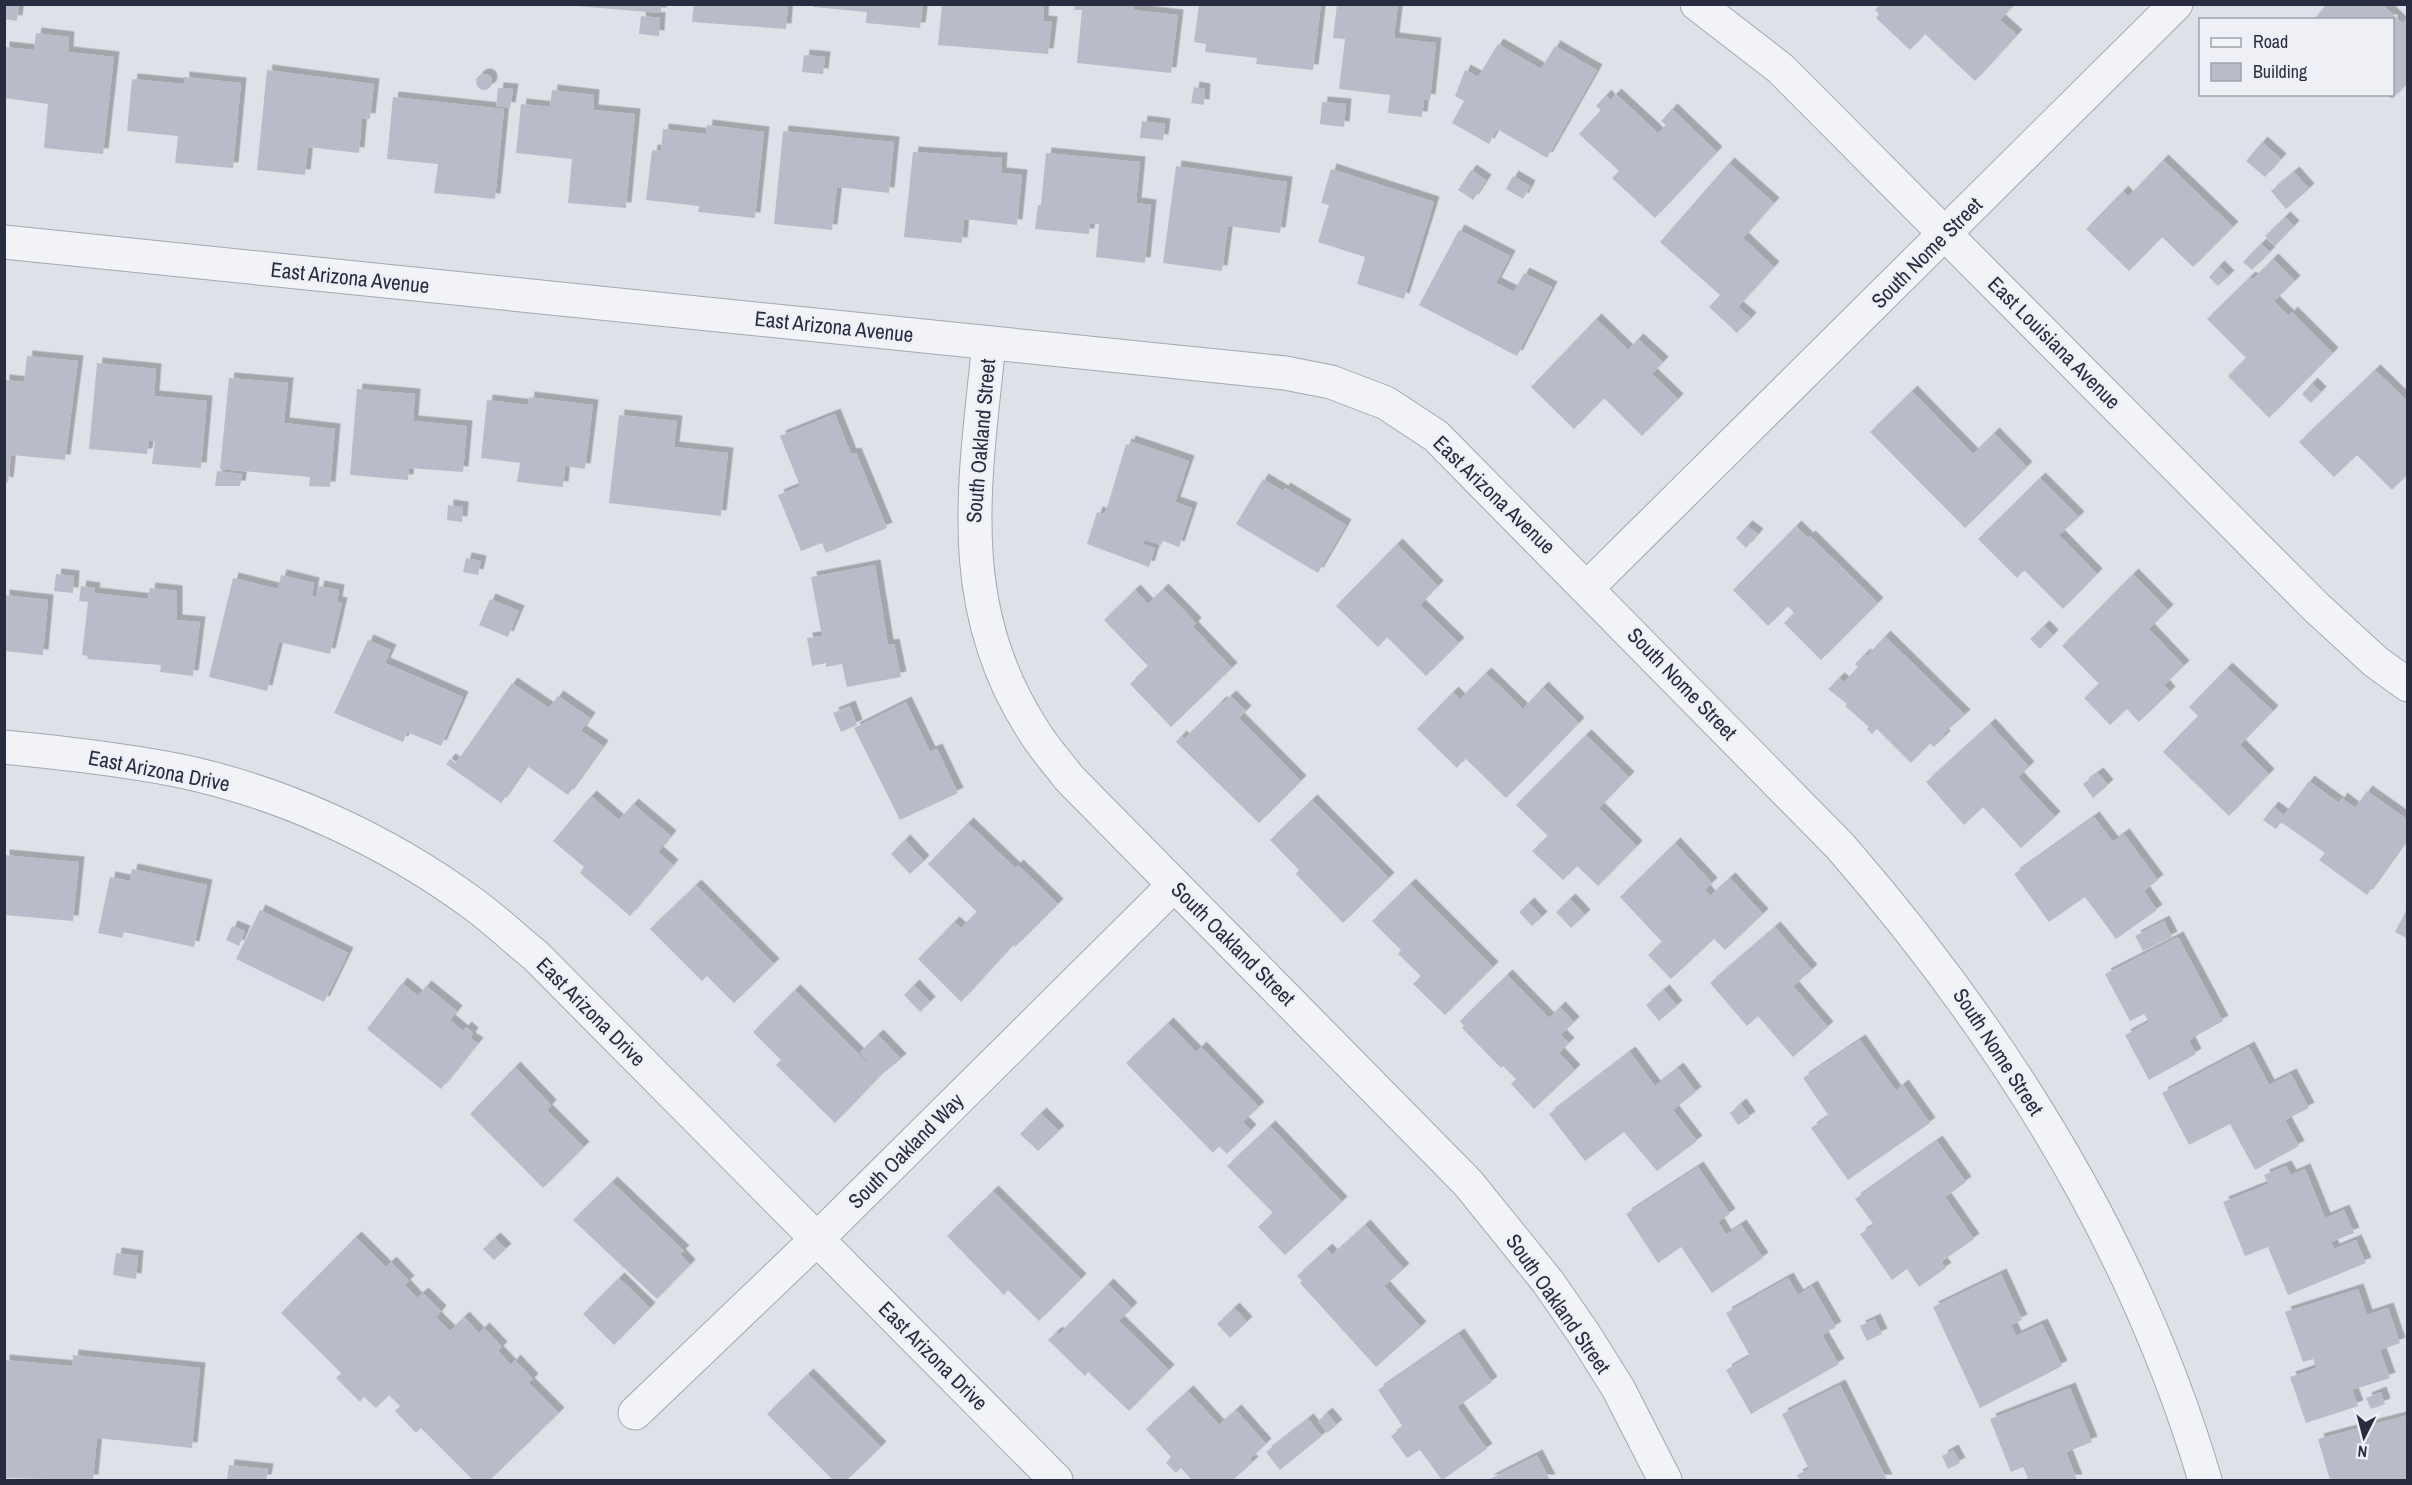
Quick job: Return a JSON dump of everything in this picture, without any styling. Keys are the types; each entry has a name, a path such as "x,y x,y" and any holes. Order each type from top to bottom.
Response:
{"street":[{"name":"East Louisiana Avenue","path":"1697,4 1781,69 2317,608 2376,662 2408,685"},
{"name":"South Nome Street","path":"2176,4 1588,587 1840,846 1899,914 1974,1013 2053,1136 2096,1214 2170,1378 2205,1480"},
{"name":"East Arizona Avenue","path":"4,242 1285,373 1331,382 1386,404 1436,436 1588,587"},
{"name":"South Oakland Street","path":"989,343 973,503 975,563 986,621 998,659 1005,678 1033,730 1069,778 1468,1184 1548,1282 1584,1334 1618,1388 1665,1480"},
{"name":"East Arizona Drive","path":"4,747 90,756 177,770 255,792 331,822 404,859 472,903 535,955 1056,1480"},
{"name":"South Oakland Way","path":"634,1413 817,1239 1174,885"}],"building":[{"path":"4,4 19,4 17,21 4,19"},
{"path":"551,4 661,4 661,13"},
{"path":"694,4 788,4 786,29 692,22"},
{"path":"814,4 923,4 920,28 866,23 867,12 813,7"},
{"path":"942,4 1044,4 1043,21 1052,22 1048,54 938,45"},
{"path":"1075,4 1134,4 1133,10 1178,15 1171,73 1077,63 1082,10 1074,10"},
{"path":"1199,4 1321,4 1313,70 1256,64 1257,58 1205,52 1206,44 1194,42"},
{"path":"1337,4 1398,4 1394,38 1436,43 1430,100 1424,99 1422,117 1388,113 1390,95 1339,89 1345,39 1333,38"},
{"path":"1880,4 2011,4 2013,6 2000,20 2017,35 1975,81 1925,34 1910,50 1876,18 1879,14 1875,10"},
{"path":"2327,4 2382,4 2402,23 2408,18 2408,83 2392,99 2388,96 2394,96 2394,18 2315,18"},
{"path":"641,16 660,18 659,36 639,34"},
{"path":"36,33 69,37 68,52 114,57 103,154 44,148 48,104 4,98 4,47 34,50"},
{"path":"1498,44 1541,69 1555,46 1597,70 1547,158 1497,129 1489,144 1452,123 1464,101 1455,96 1465,70 1478,77"},
{"path":"804,55 825,57 823,74 802,72"},
{"path":"267,70 374,84 370,119 362,118 359,153 308,147 305,175 257,170"},
{"path":"481,74 487,74 492,82 490,88 481,90 476,85 476,79"},
{"path":"184,77 241,83 233,168 175,163 178,136 127,131 132,79 184,84"},
{"path":"1194,87 1205,89 1204,105 1191,103"},
{"path":"498,88 513,89 510,108 496,106"},
{"path":"552,90 594,95 593,110 635,114 626,208 568,203 572,159 516,153 521,104 550,107"},
{"path":"1616,94 1658,133 1666,125 1661,121 1672,109 1717,152 1655,218 1612,178 1619,171 1579,134 1601,110 1596,106 1606,95 1610,100"},
{"path":"393,97 504,109 495,199 434,193 438,164 387,159"},
{"path":"1322,102 1346,104 1344,127 1320,124"},
{"path":"1142,121 1165,124 1163,140 1140,138"},
{"path":"707,125 764,132 755,218 698,212 699,206 646,200 652,150 661,151 663,129 706,134"},
{"path":"783,131 894,142 889,193 837,187 832,230 774,224"},
{"path":"2262,142 2281,159 2265,177 2246,161"},
{"path":"913,152 1002,158 1001,173 1022,175 1017,225 964,219 962,243 904,237"},
{"path":"1046,153 1140,162 1136,203 1151,205 1145,263 1096,257 1099,224 1090,223 1089,234 1035,229 1038,205 1041,205"},
{"path":"2163,160 2233,227 2193,267 2162,237 2129,271 2086,229 2123,191 2128,197"},
{"path":"1729,163 1774,203 1743,238 1774,267 1738,307 1751,318 1737,333 1709,307 1720,295 1660,242"},
{"path":"1176,166 1287,182 1280,233 1228,226 1222,271 1163,263"},
{"path":"1331,169 1434,202 1404,299 1357,284 1365,257 1318,242 1329,205 1321,203"},
{"path":"1471,170 1486,180 1473,200 1458,190"},
{"path":"2294,172 2309,189 2286,209 2271,191"},
{"path":"1513,176 1530,186 1523,199 1506,189"},
{"path":"2285,217 2294,226 2275,246 2265,236"},
{"path":"1459,230 1510,256 1496,283 1514,292 1524,273 1552,287 1517,356 1419,305"},
{"path":"2261,244 2270,252 2252,270 2243,262"},
{"path":"2273,259 2295,281 2274,301 2289,316 2292,312 2333,353 2269,418 2228,376 2246,358 2207,319 2250,277 2253,279"},
{"path":"2219,266 2229,276 2218,286 2209,277"},
{"path":"1596,319 1628,350 1638,339 1663,362 1652,374 1678,399 1642,436 1604,398 1574,429 1531,387"},
{"path":"27,356 78,361 65,460 11,455 8,483 4,482 4,380 24,382"},
{"path":"97,363 156,369 154,396 207,401 201,468 152,464 155,441 149,440 147,454 89,449"},
{"path":"2375,370 2408,402 2408,474 2392,490 2357,455 2334,477 2299,442"},
{"path":"229,378 288,383 284,423 335,429 330,487 309,486 310,477 220,469"},
{"path":"2312,383 2321,392 2311,403 2302,394"},
{"path":"357,389 415,394 413,421 467,426 463,472 409,468 408,480 350,475"},
{"path":"1912,391 1973,454 1994,433 2027,467 1965,528 1870,432"},
{"path":"529,397 593,405 585,469 565,466 563,487 517,482 520,463 481,458 487,400 528,405"},
{"path":"835,414 851,454 856,453 887,528 826,553 822,543 801,551 778,495 800,486 780,436"},
{"path":"619,415 677,421 674,447 728,453 721,516 609,503"},
{"path":"1130,441 1189,461 1175,502 1192,508 1179,547 1163,541 1161,545 1145,540 1143,544 1155,548 1149,567 1087,544 1097,512 1105,514 1126,444 1129,445"},
{"path":"217,471 242,474 240,486 215,486"},
{"path":"2040,478 2079,517 2059,535 2097,574 2063,609 2024,570 2017,578 1978,539"},
{"path":"1263,479 1283,491 1285,488 1346,525 1318,573 1236,524"},
{"path":"448,505 463,507 462,522 447,520"},
{"path":"1747,526 1758,534 1746,548 1736,538"},
{"path":"1796,526 1808,538 1810,536 1878,603 1821,660 1784,623 1794,613 1788,606 1768,626 1733,590"},
{"path":"1397,544 1438,586 1420,605 1459,643 1426,676 1387,637 1378,647 1336,606"},
{"path":"466,558 481,561 478,575 463,572"},
{"path":"875,565 888,645 894,644 901,677 847,687 842,664 826,667 826,663 812,666 807,638 822,636 811,577"},
{"path":"56,574 74,576 73,593 54,591"},
{"path":"2133,574 2168,610 2149,629 2184,666 2164,685 2170,692 2139,722 2127,709 2110,725 2084,698 2099,684 2062,646"},
{"path":"281,575 314,583 312,596 316,597 319,586 339,590 337,602 342,603 330,654 279,642 267,691 209,677 233,578 278,589"},
{"path":"81,586 95,588 94,593 148,599 150,588 177,591 177,620 200,622 193,676 160,672 161,665 87,659 88,656 82,655 88,602 79,601"},
{"path":"1163,589 1196,623 1193,627 1232,668 1171,727 1130,684 1148,666 1104,620 1135,590 1148,604"},
{"path":"4,595 48,600 43,655 4,651"},
{"path":"490,599 519,611 508,637 479,625"},
{"path":"2044,626 2053,635 2040,649 2030,639"},
{"path":"1885,636 1965,715 1943,734 1945,736 1934,747 1930,743 1911,763 1877,729 1872,734 1867,729 1869,727 1845,706 1847,704 1828,689 1839,678 1844,682 1858,667 1855,664 1865,654 1867,656"},
{"path":"368,640 391,650 385,663 463,697 441,746 407,732 403,742 334,713"},
{"path":"2227,668 2273,711 2240,745 2269,774 2229,816 2163,752 2198,716 2189,707"},
{"path":"1486,673 1523,709 1543,687 1579,723 1506,798 1465,758 1457,768 1417,729 1453,692 1460,699"},
{"path":"512,683 549,708 558,696 590,718 581,731 603,746 568,795 527,766 501,803 446,764 450,759 456,763"},
{"path":"1231,696 1246,711 1239,718 1301,781 1259,823 1176,742 1181,736 1184,739 1221,702 1223,703"},
{"path":"906,702 930,752 937,749 958,793 900,820 854,728"},
{"path":"850,706 857,725 841,732 833,713"},
{"path":"1990,724 2029,767 2018,777 2055,817 2021,848 1983,807 1964,825 1926,782"},
{"path":"1586,735 1629,777 1599,808 1637,846 1598,886 1577,866 1563,880 1532,851 1548,836 1516,805"},
{"path":"2098,773 2108,785 2093,798 2083,784"},
{"path":"2309,781 2339,803 2342,798 2355,808 2367,791 2408,820 2408,838 2367,895 2319,860 2325,853 2281,822 2276,829 2263,820 2273,807 2284,815"},
{"path":"591,796 619,820 633,804 671,836 658,852 673,865 630,916 580,873 584,867 553,841"},
{"path":"1312,800 1389,878 1343,923 1296,874 1299,870 1270,840"},
{"path":"2094,817 2113,842 2124,834 2158,880 2144,891 2157,910 2116,939 2085,897 2049,922 2014,874"},
{"path":"968,823 1015,868 1018,865 1058,904 1015,947 1013,945 961,1002 918,959 954,922 961,928 977,912 928,864"},
{"path":"905,840 924,861 910,874 891,854"},
{"path":"1675,843 1712,883 1705,890 1710,896 1730,878 1763,914 1725,950 1714,939 1671,979 1648,955 1662,942 1620,897"},
{"path":"4,855 79,862 73,921 4,915"},
{"path":"132,869 207,885 194,947 124,932 122,938 98,933 110,877 130,881"},
{"path":"1410,884 1493,967 1445,1015 1413,984 1421,976 1398,954 1401,950 1372,921"},
{"path":"696,885 774,964 734,1003 707,976 702,981 650,929"},
{"path":"1570,899 1585,915 1571,928 1556,912"},
{"path":"1529,903 1542,917 1532,926 1519,912"},
{"path":"2408,907 2408,939 2395,932"},
{"path":"260,910 348,953 324,1002 236,959"},
{"path":"2164,921 2172,937 2143,951 2135,936"},
{"path":"232,926 245,931 239,946 226,940"},
{"path":"1775,927 1812,970 1793,986 1828,1027 1793,1057 1758,1016 1747,1026 1710,983"},
{"path":"2178,937 2223,1021 2189,1040 2196,1054 2149,1080 2125,1035 2149,1022 2144,1014 2130,1021 2105,974"},
{"path":"1507,975 1549,1018 1560,1007 1574,1022 1561,1035 1569,1043 1559,1053 1575,1070 1534,1109 1511,1084 1516,1079 1503,1066 1501,1068 1462,1028 1464,1026 1460,1021"},
{"path":"402,983 418,996 426,986 457,1011 450,1020 463,1031 466,1027 473,1033 470,1038 478,1043 441,1089 367,1029"},
{"path":"914,985 930,1002 920,1012 904,995"},
{"path":"795,990 879,1074 860,1052 878,1035 901,1059 881,1075 835,1123 776,1065 781,1060 753,1032"},
{"path":"1664,990 1677,1006 1659,1021 1646,1005"},
{"path":"1168,1023 1196,1052 1201,1047 1259,1107 1243,1122 1251,1130 1227,1154 1219,1146 1213,1153 1126,1063"},
{"path":"1860,1040 1896,1091 1903,1085 1930,1123 1848,1180 1811,1128 1829,1116 1803,1078"},
{"path":"2249,1047 2269,1085 2291,1074 2309,1108 2285,1120 2299,1146 2255,1170 2230,1124 2189,1145 2162,1093"},
{"path":"1630,1052 1655,1086 1678,1068 1696,1092 1673,1110 1697,1141 1657,1171 1624,1132 1585,1161 1549,1114"},
{"path":"515,1067 551,1105 547,1110 584,1147 543,1188 470,1114"},
{"path":"1741,1104 1750,1117 1738,1125 1730,1113"},
{"path":"1041,1113 1059,1131 1038,1151 1020,1134"},
{"path":"1270,1126 1342,1202 1285,1255 1258,1227 1273,1213 1227,1166"},
{"path":"1937,1141 1966,1182 1945,1197 1974,1239 1941,1262 1946,1268 1919,1287 1907,1269 1892,1280 1860,1234 1874,1225 1855,1199"},
{"path":"2286,1166 2291,1175 2305,1169 2325,1218 2344,1210 2354,1233 2331,1242 2334,1249 2356,1240 2366,1263 2288,1295 2268,1247 2245,1256 2223,1202 2268,1184 2264,1175"},
{"path":"1698,1167 1730,1214 1718,1222 1726,1235 1741,1225 1763,1258 1712,1293 1681,1247 1658,1263 1626,1214"},
{"path":"612,1182 684,1251 680,1254 690,1265 657,1299 573,1220"},
{"path":"993,1191 1081,1279 1039,1321 1008,1290 1004,1295 947,1236"},
{"path":"1365,1225 1404,1269 1384,1286 1421,1327 1376,1367 1300,1283 1302,1281 1297,1276 1327,1249 1332,1255"},
{"path":"356,1237 386,1267 391,1262 409,1281 405,1285 417,1298 423,1293 441,1311 436,1317 450,1331 464,1317 479,1333 484,1328 502,1347 498,1351 511,1365 515,1360 533,1379 529,1383 559,1413 490,1480 473,1480 421,1428 416,1433 395,1411 400,1406 389,1395 376,1408 364,1397 360,1402 336,1378 341,1373 281,1313"},
{"path":"495,1238 506,1249 494,1260 483,1249"},
{"path":"116,1253 138,1256 136,1279 113,1275"},
{"path":"2001,1274 2022,1320 2011,1325 2016,1336 2042,1324 2062,1366 1980,1408 1933,1307"},
{"path":"619,1278 650,1308 614,1345 583,1314"},
{"path":"1788,1278 1798,1295 1812,1286 1836,1327 1822,1335 1839,1364 1751,1414 1726,1370 1750,1356 1726,1313"},
{"path":"1108,1284 1132,1308 1119,1321 1169,1370 1129,1411 1088,1372 1085,1376 1048,1340 1057,1332 1059,1334"},
{"path":"2358,1289 2367,1315 2388,1308 2400,1343 2380,1350 2390,1378 2352,1390 2358,1406 2306,1423 2290,1377 2316,1368 2313,1359 2303,1362 2285,1312"},
{"path":"1234,1308 1247,1322 1230,1338 1217,1324"},
{"path":"1875,1319 1882,1334 1867,1341 1860,1326"},
{"path":"1459,1334 1492,1382 1457,1407 1487,1449 1442,1480 1420,1450 1407,1458 1391,1436 1403,1427 1378,1390"},
{"path":"73,1355 200,1368 192,1448 97,1438 93,1480 4,1478 4,1360 72,1366"},
{"path":"808,1374 881,1447 847,1480 833,1480 767,1414"},
{"path":"1840,1385 1887,1480 1800,1480 1797,1475 1809,1469 1782,1414"},
{"path":"2070,1388 2092,1442 2066,1452 2077,1480 2022,1480 2028,1478 2023,1467 2011,1472 1990,1419"},
{"path":"1188,1391 1219,1425 1236,1410 1266,1444 1250,1459 1253,1462 1233,1480 1192,1480 1181,1468 1176,1473 1166,1463 1171,1457 1146,1429"},
{"path":"2381,1392 2385,1404 2371,1409 2366,1398"},
{"path":"1327,1413 1337,1425 1327,1433 1318,1421"},
{"path":"2408,1415 2408,1480 2330,1480 2318,1439"},
{"path":"1308,1419 1322,1436 1280,1470 1266,1452"},
{"path":"1953,1450 1960,1463 1948,1469 1942,1456"},
{"path":"1537,1455 1550,1480 1488,1480"},
{"path":"229,1465 268,1469 266,1480 227,1480"}]}
